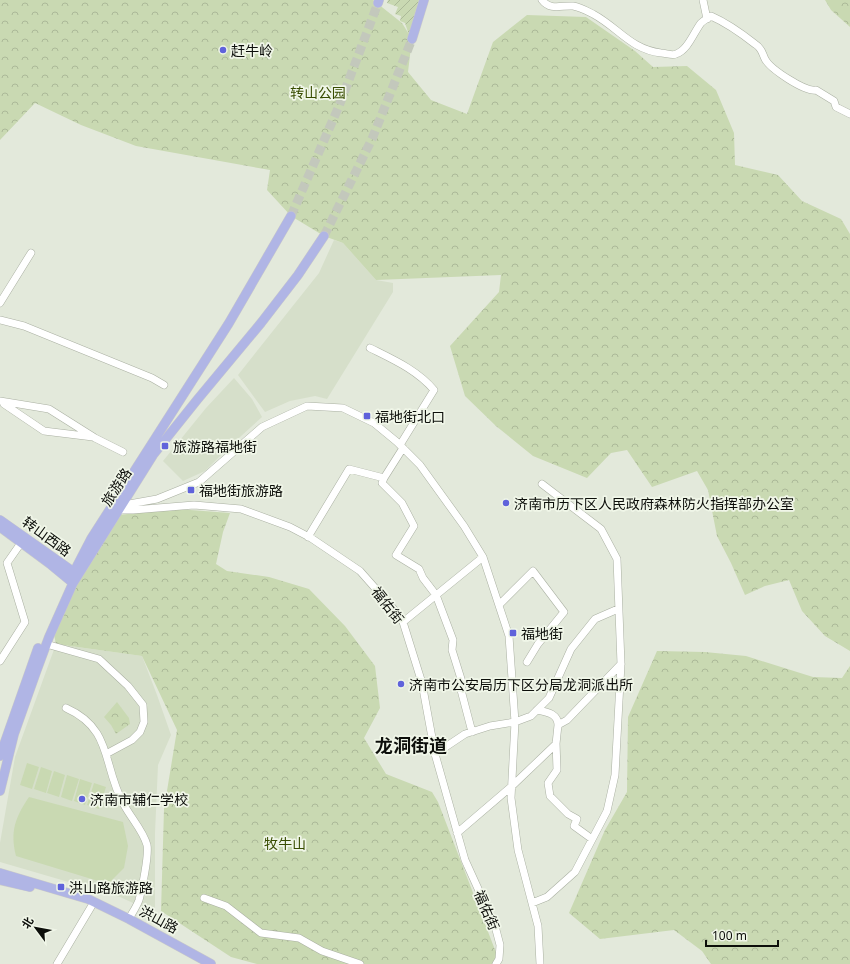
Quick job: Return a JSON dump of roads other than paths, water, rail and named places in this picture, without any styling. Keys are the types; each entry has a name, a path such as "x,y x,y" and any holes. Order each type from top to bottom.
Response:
{"main road":[{"path":"412,39 424,0"},
{"name":"旅游路","path":"117,508 229,324 291,216"},
{"name":"旅游路","path":"0,756 41,641 91,539 117,508 154,455 197,400 261,323 298,275 324,236"},
{"name":"转山西路","path":"0,520 73,577"},
{"name":"转山西路","path":"0,527 21,543 73,577"},
{"name":"旅游路","path":"0,791 14,734 46,644 73,577"},
{"name":"洪山路","path":"0,873 88,899 129,919 211,964"},
{"name":"洪山路","path":"0,880 76,900 159,940 203,964"}],"street":[{"path":"542,0 558,8 566,6 582,8 609,23 631,42 648,51 671,54 677,54 684,48 702,22 711,16 741,32 762,49 765,60 776,70 805,88 811,91 816,90 834,101 836,107 850,114"},
{"path":"703,0 707,19"},
{"path":"0,303 31,253"},
{"path":"0,320 31,329 152,378 164,385"},
{"path":"370,348 402,363 417,373 434,390 382,483 402,503 414,526 396,555 419,569 423,578 436,595 453,640 452,650 462,682 461,690 472,732"},
{"path":"1,401 49,409 95,438 123,452"},
{"path":"1,401 44,431 95,438"},
{"path":"117,508 158,499 199,482 262,427 307,406 343,408 374,423 402,446 420,465 464,526 483,557 509,636 515,722 511,798 518,850 532,903 540,943 540,964"},
{"path":"308,537 349,469 384,478"},
{"path":"532,903 547,897 575,872 607,811 615,775 621,664 617,559 601,529 542,484"},
{"name":"福佑街","path":"117,508 194,505 241,509 290,527 360,571 403,622 422,683 434,754 457,834 466,863 495,926 500,945 499,959 496,964"},
{"path":"0,661 25,622 7,563 21,543"},
{"path":"403,622 483,557"},
{"path":"499,605 533,571 564,612 538,644 527,662"},
{"path":"434,754 472,732 490,726 515,722 531,716 549,698 571,650 585,631 595,619 618,609"},
{"path":"46,644 99,659 128,686 143,705 144,722 140,732 132,740 106,754"},
{"path":"558,725 567,720 621,664"},
{"path":"66,708 79,714 93,727 103,743 122,802 147,846 139,900 129,919"},
{"path":"537,710 548,712 555,716 558,720 556,744 557,770 548,783 550,796 568,814 577,818 574,826 592,839"},
{"path":"457,834 512,786 556,744"},
{"path":"204,898 226,906 260,933 299,938 322,951 360,964"},
{"path":"57,964 91,907"}],"tunnel":[{"path":"291,216 339,106 378,3"},
{"path":"324,236 372,139 412,39"}],"place":[{"name":"赶牛岭","path":"223,50"},
{"name":"福地街北口","path":"367,416"},
{"name":"旅游路福地街","path":"165,446"},
{"name":"福地街旅游路","path":"191,490"},
{"name":"济南市历下区人民政府森林防火指挥部办公室","path":"506,503"},
{"name":"福地街","path":"513,633"},
{"name":"济南市公安局历下区分局龙洞派出所","path":"401,684"},
{"name":"济南市辅仁学校","path":"82,799"},
{"name":"洪山路旅游路","path":"61,887"}],"district":[{"name":"龙洞街道","path":"411,745"}],"park label":[{"name":"转山公园","path":"318,92"},
{"name":"牧牛山","path":"285,843"}]}
